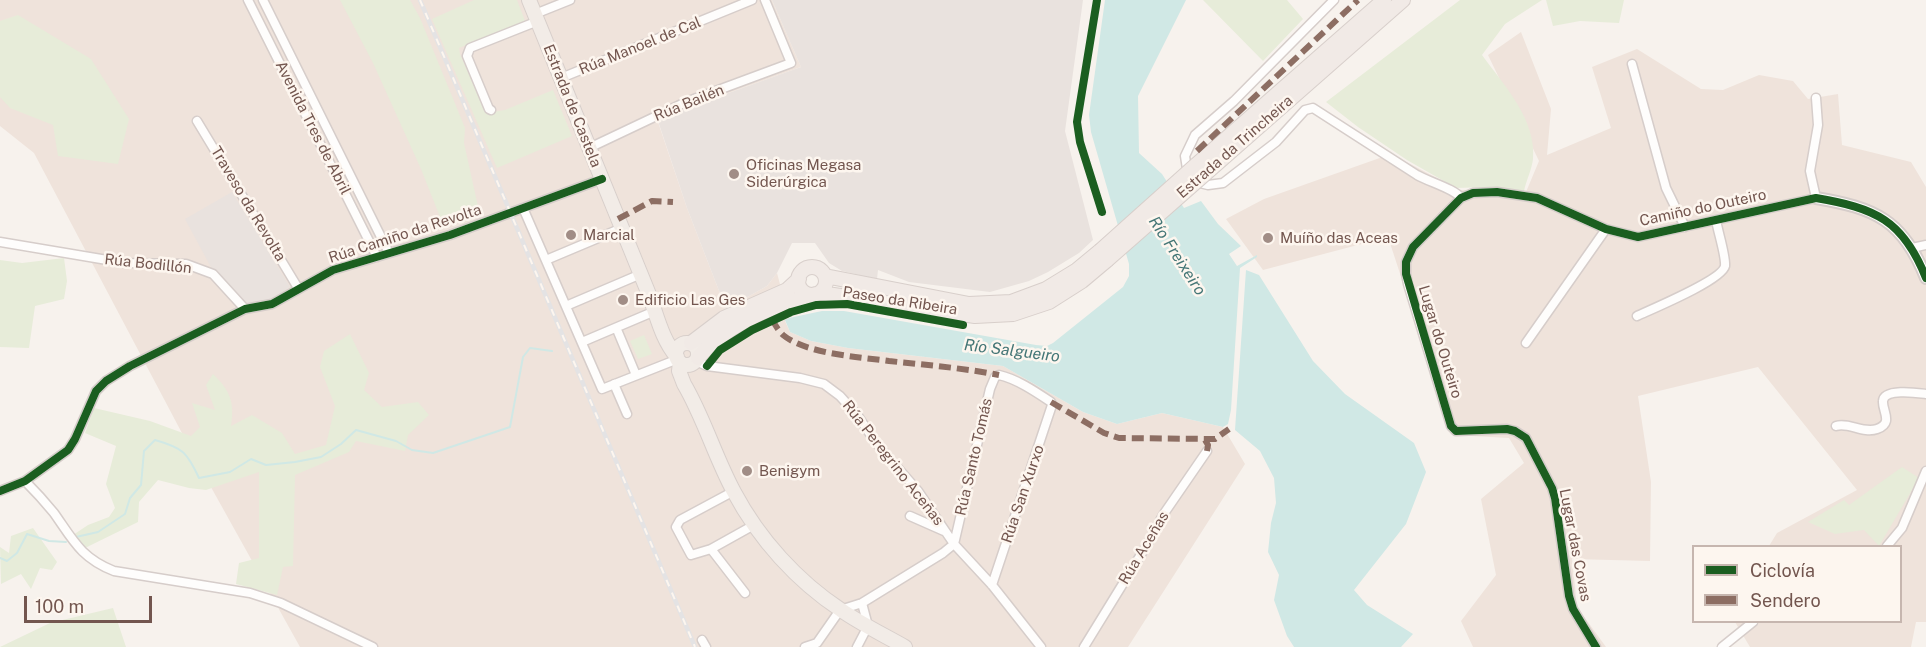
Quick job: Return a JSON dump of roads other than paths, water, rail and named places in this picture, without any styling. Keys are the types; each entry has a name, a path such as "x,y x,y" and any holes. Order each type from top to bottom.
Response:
{"highway":[{"name":"Estrada da Trincheira","path":"1201,170 1384,0"},
{"name":"Estrada da Trincheira","path":"687,360 726,332 760,315 818,293 975,316 1013,314 1049,302 1082,281 1104,255 1201,170 1403,0"},
{"name":"Estrada da Trincheira","path":"689,343 724,318 787,290 799,279 803,271 811,267 819,269 825,276 969,304 1011,302 1046,289 1104,255"},
{"path":"799,279 800,288 807,294 818,293 825,287 825,276"}],"main road":[{"name":"Estrada de Castela","path":"529,0 656,316"},
{"path":"656,316 675,336 698,351 679,371 734,492 754,525 806,583 840,610 905,647"},
{"path":"656,316 669,347 687,360"},
{"path":"687,360 680,346 689,343"}],"street":[{"name":"Avenida Tres de Abril","path":"248,0 377,257"},
{"name":"Avenida Tres de Abril","path":"262,0 389,253"},
{"path":"491,110 467,56 470,48 570,0"},
{"name":"Rúa Manoel de Cal","path":"561,78 752,0"},
{"name":"Rúa Bailén","path":"589,148 686,102 791,63 765,0"},
{"path":"1334,0 1234,101 1195,135 1185,156 1187,169 1200,183 1208,185 1223,183 1272,146 1308,108 1320,112 1350,134 1430,182 1457,192 1461,198"},
{"path":"1632,64 1666,188 1685,226"},
{"path":"1816,98 1818,125 1810,171 1815,198 1867,210 1896,228 1912,248 1926,278"},
{"name":"Traveso da Revolta","path":"197,121 298,288"},
{"name":"Rúa Camiño da Revolta","path":"0,491 26,481 68,450 96,391 106,381 130,366 245,309 272,304 333,270 450,235 602,179"},
{"name":"Camiño do Outeiro","path":"1461,198 1473,193 1497,192 1538,198 1606,229 1638,237 1815,198"},
{"name":"Lugar do Outeiro","path":"1461,198 1413,247 1406,262 1408,284 1453,430 1515,430 1531,445"},
{"path":"524,208 602,389 636,375 687,360"},
{"path":"1637,316 1716,278 1721,273 1725,266 1716,220"},
{"path":"546,260 622,228"},
{"path":"1526,343 1606,229"},
{"name":"Rúa Bodillón","path":"0,242 125,263 186,264 213,274 245,309"},
{"path":"1912,248 1926,245"},
{"path":"566,306 640,274"},
{"path":"583,344 656,316"},
{"path":"583,344 656,316"},
{"path":"618,332 636,375"},
{"name":"Rúa Peregrino Aceñas","path":"687,360 707,366 800,378 824,384 840,396 918,491 954,544 992,585 1041,647"},
{"name":"Rúa San Xurxo","path":"992,585 1050,412 1051,402 1006,376 999,375"},
{"name":"Rúa Santo Tomás","path":"954,544 990,389 995,377 999,375"},
{"path":"614,384 627,414"},
{"path":"1836,426 1864,430 1878,429 1887,417 1884,397 1906,392 1926,394"},
{"name":"Lugar das Covas","path":"1531,445 1555,498 1565,571 1573,609 1596,647"},
{"name":"Rúa Aceñas","path":"1083,647 1163,515 1207,451"},
{"path":"1888,545 1902,528 1926,471"},
{"path":"26,481 52,511 78,549 99,565 114,571 250,593 280,603 373,647"},
{"path":"734,492 680,520 676,527 691,555 711,549 754,525"},
{"path":"910,516 945,531"},
{"path":"805,647 817,643 840,610 862,603 954,544"},
{"path":"711,549 745,592"},
{"path":"857,647 868,626 862,603"},
{"path":"1722,647 1751,623"}],"water":[{"name":"Río Freixeiro","path":"1105,0 1186,0 1138,96 1139,153 1162,174 1184,208 1201,201 1218,224 1241,246 1229,254 1237,266 1257,255 1240,268 1231,410 1228,424 1223,427 1162,413 1117,424 1083,412 1003,366 848,348 811,341 790,332 785,320 789,318 822,311 844,311 1047,346 1123,287 1129,276 1129,264 1091,132 1089,115"},
{"path":"1246,270 1259,275 1313,361 1345,394 1414,443 1426,472 1406,524 1354,590 1367,605 1413,634 1401,647 1294,647 1287,636 1274,600 1279,575 1268,552 1276,503 1274,478 1260,451 1235,430"}],"waterway":[{"name":"Río Salgueiro","path":"76,537 98,532 125,514 130,498 141,485 144,451 155,440 183,452 199,478 230,472 251,459 266,465 321,457 341,444 356,430 396,441 412,450 433,453 510,427 523,357 530,348 552,351"},
{"name":"Río Salgueiro","path":"0,558 7,561 17,553 27,534 49,541 66,542"}],"railway":[{"path":"420,0 695,647"}],"place":[{"name":"Oficinas Megasa Siderúrgica","path":"734,174"},
{"name":"Marcial","path":"571,235"},
{"name":"Muíño das Aceas","path":"1268,238"},
{"name":"Edificio Las Ges","path":"623,300"},
{"name":"Benigym","path":"747,471"}]}
